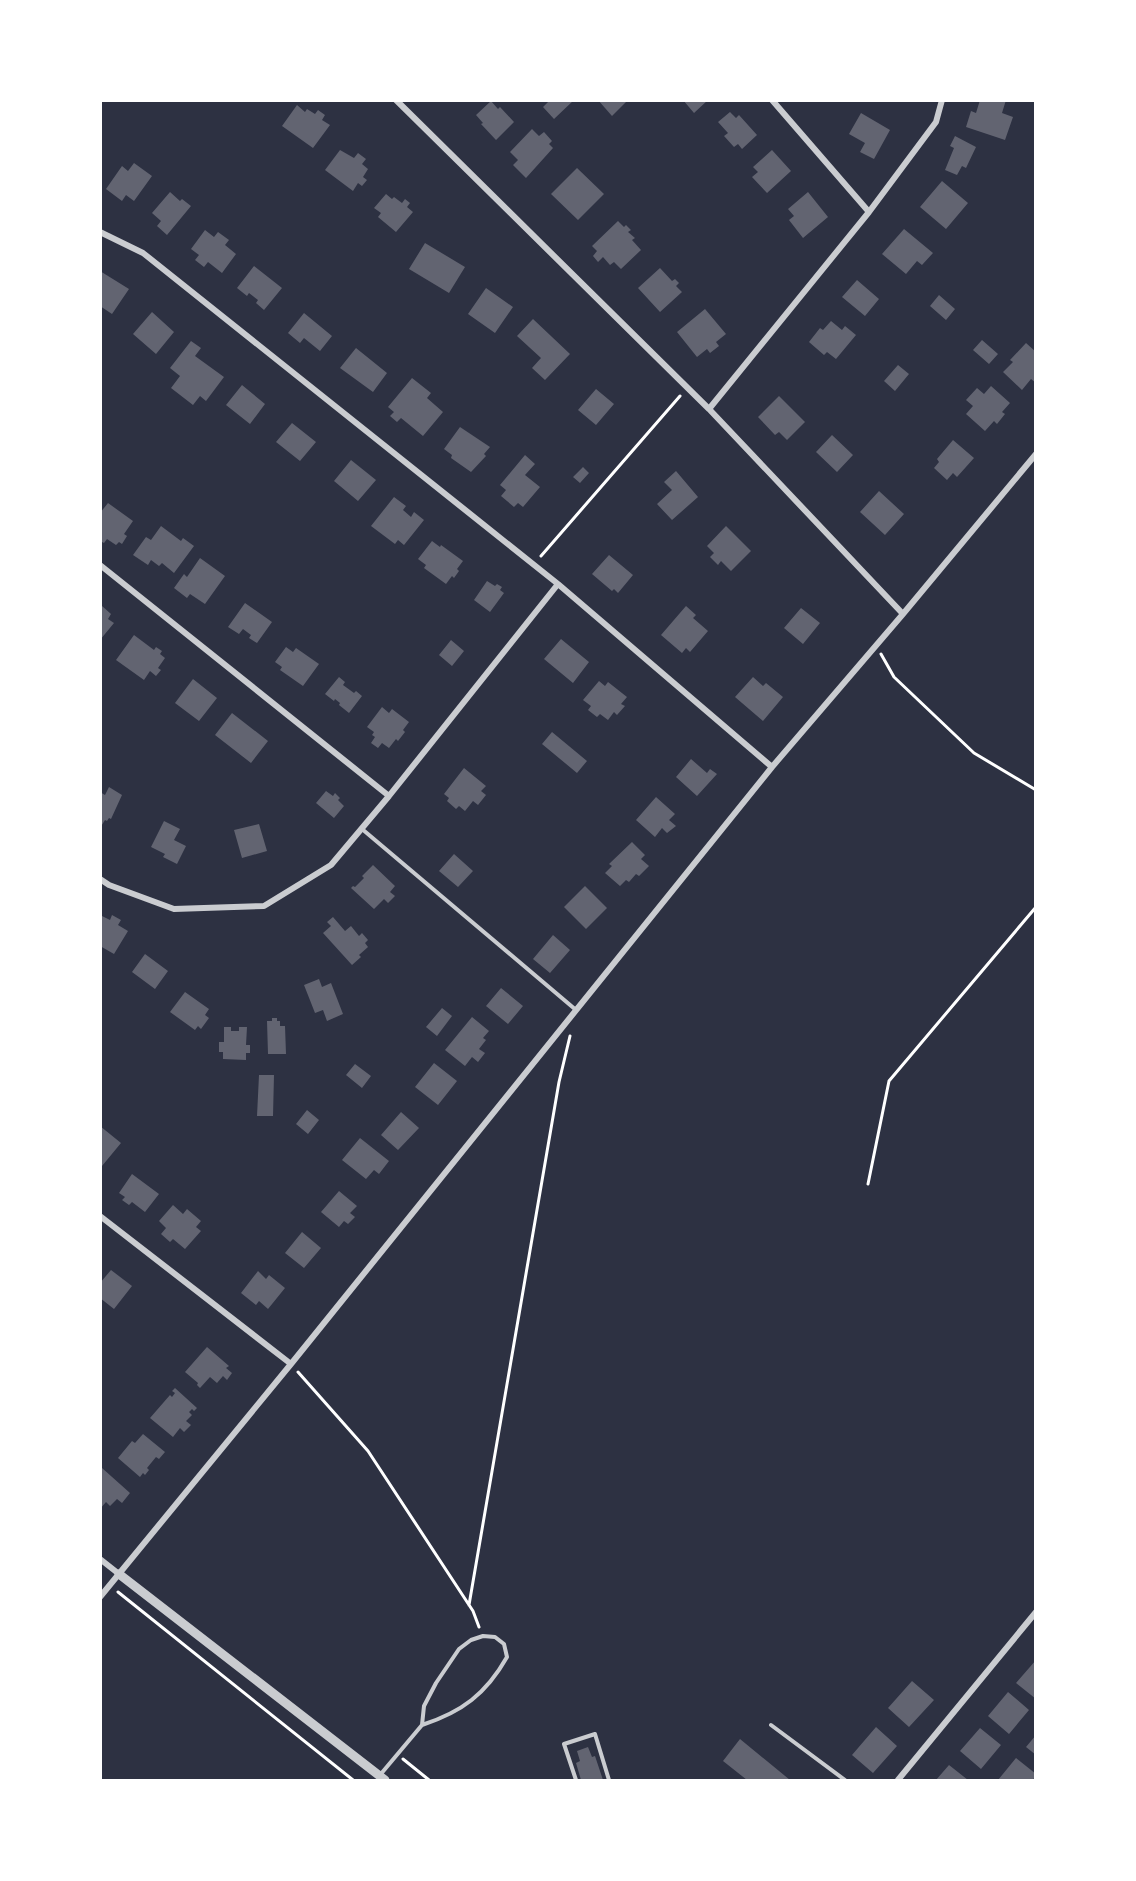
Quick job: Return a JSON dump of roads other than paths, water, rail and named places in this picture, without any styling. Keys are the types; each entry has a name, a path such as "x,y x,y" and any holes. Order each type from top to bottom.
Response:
{"street":[{"path":"396,100 709,409 903,614"},
{"path":"772,100 868,212"},
{"path":"709,409 868,212 936,122 942,100"},
{"path":"100,232 143,253 534,564 772,767"},
{"path":"100,1597 291,1364 772,767 903,614 1035,454"},
{"path":"100,565 389,796"},
{"path":"100,879 109,885 174,909 264,906 331,865 558,584"},
{"path":"100,1216 291,1364"},
{"path":"100,1559 380,1779"},
{"path":"898,1780 1035,1612"}],"lane":[{"path":"362,829 576,1010"},
{"path":"380,1779 422,1725 448,1716 486,1688 507,1657 504,1644 495,1637 483,1636 471,1640 459,1649 424,1706 422,1725"},
{"path":"771,1725 845,1780"},
{"path":"576,1780 564,1744 595,1734 609,1780"}]}
